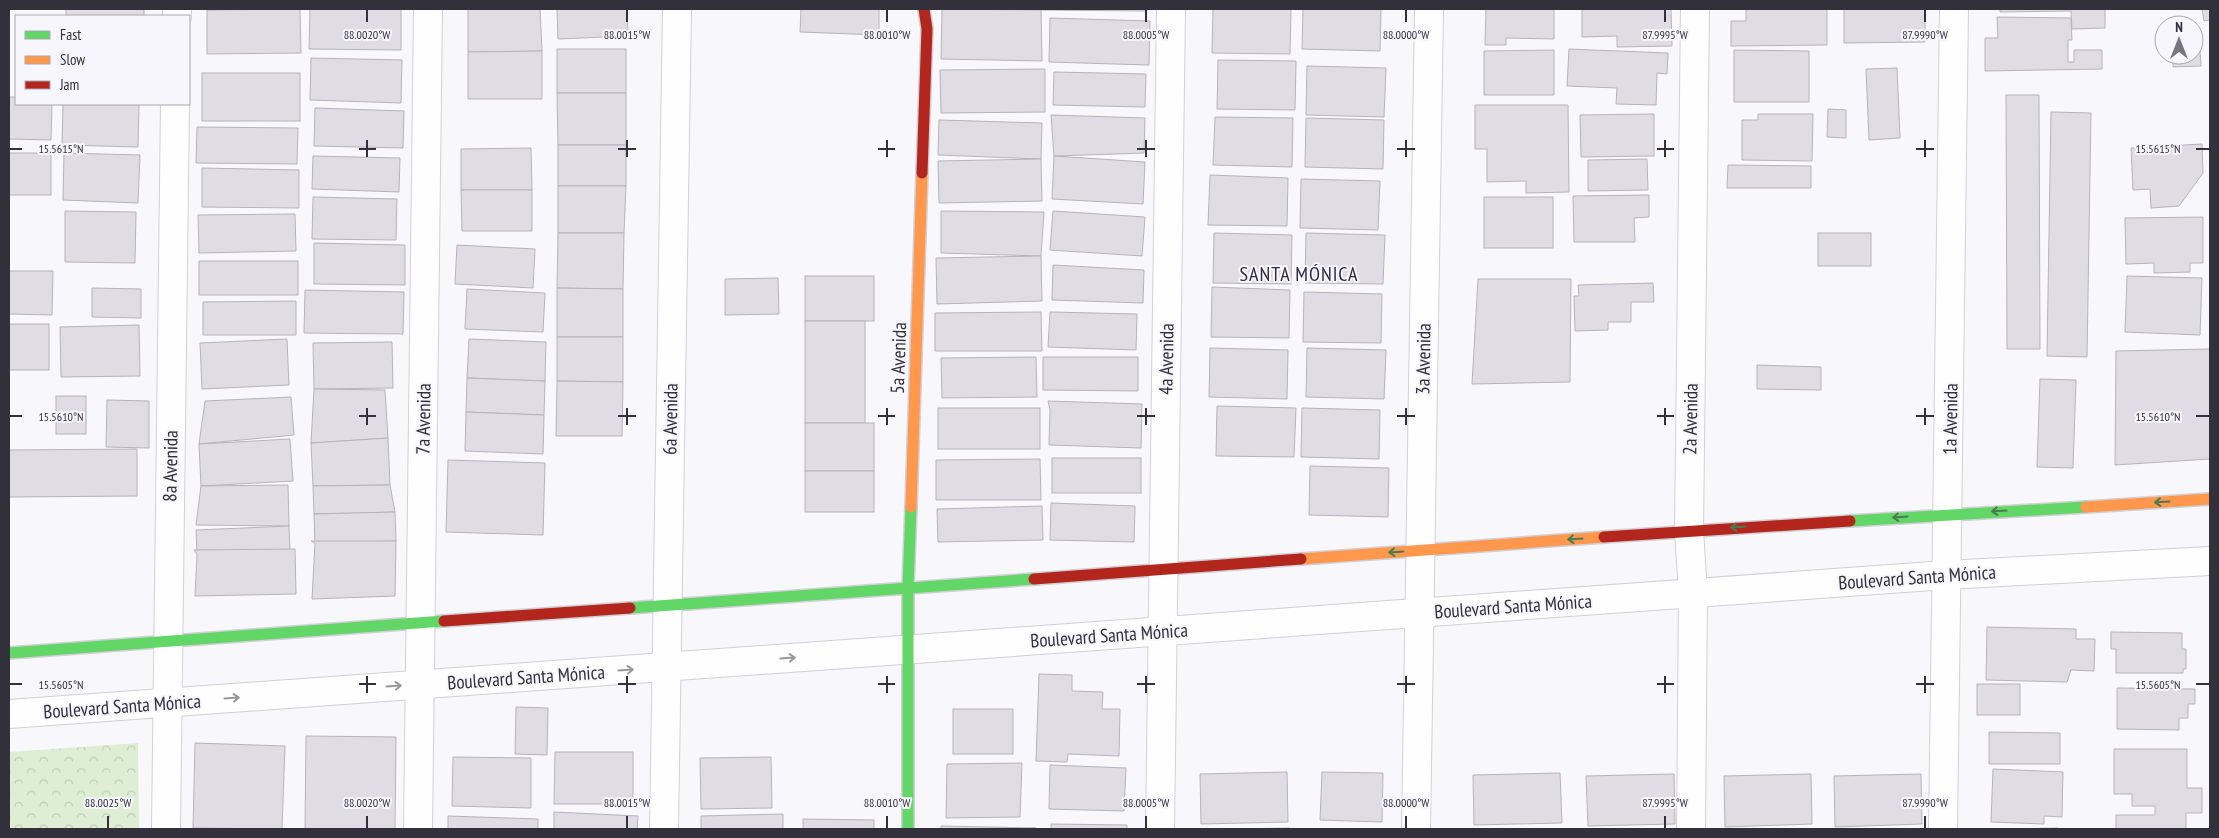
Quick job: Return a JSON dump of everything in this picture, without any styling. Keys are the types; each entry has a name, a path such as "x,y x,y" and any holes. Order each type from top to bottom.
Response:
{"street":[{"name":"7a Avenida","path":"418,829 428,9"},
{"name":"6a Avenida","path":"664,829 666,605 677,9"},
{"name":"5a Avenida","path":"908,829 908,587 927,39 924,9"},
{"name":"4a Avenida","path":"1160,829 1171,9"},
{"name":"3a Avenida","path":"1416,829 1429,9"},
{"name":"2a Avenida","path":"1691,829 1694,593 1689,531 1695,9"},
{"name":"1a Avenida","path":"1943,829 1954,9"},
{"name":"8a Avenida","path":"166,829 175,105"},
{"path":"9,653 1689,531 2210,499"},
{"name":"Boulevard Santa Mónica","path":"9,714 1946,575 2210,561"}],"green space":[{"path":"138,743 139,829 9,829 9,752"}],"building":[{"path":"66,9 144,9 144,15 66,15"},
{"path":"300,9 301,53 207,54 207,10"},
{"path":"310,9 401,9 401,50 309,49"},
{"path":"468,9 540,9 542,51 468,52"},
{"path":"557,9 627,9 628,36 558,39"},
{"path":"801,9 879,9 879,35 800,32"},
{"path":"942,9 1041,10 1042,61 941,59"},
{"path":"1147,9 1147,11 1041,10"},
{"path":"1213,9 1291,9 1290,54 1212,53"},
{"path":"1303,9 1381,9 1380,51 1302,49"},
{"path":"1486,9 1554,9 1554,39 1506,38 1506,45 1485,45"},
{"path":"1582,9 1671,9 1672,46 1617,47 1617,36 1582,37"},
{"path":"1746,9 1827,9 1827,45 1731,46 1731,21 1746,21"},
{"path":"1844,9 1925,9 1925,42 1844,43"},
{"path":"2000,9 2105,9 2105,28 2072,29 2071,11 2000,12"},
{"path":"2202,9 2210,9 2210,20 2204,21"},
{"path":"1997,17 2071,18 2072,40 2068,40 2068,62 2074,62 2074,50 2102,50 2102,69 1985,71 1985,38 1998,38"},
{"path":"1050,18 1150,21 1149,65 1049,62"},
{"path":"557,49 626,49 626,93 557,93"},
{"path":"1569,49 1668,53 1667,74 1657,73 1656,105 1616,104 1617,88 1567,86"},
{"path":"1554,50 1554,95 1484,95 1484,51"},
{"path":"1734,50 1809,51 1809,102 1734,102"},
{"path":"542,51 542,99 468,99 468,52"},
{"path":"311,58 402,60 401,103 310,100"},
{"path":"1218,60 1296,61 1295,110 1217,109"},
{"path":"2173,65 2201,66 2173,67"},
{"path":"1307,66 1386,68 1384,117 1306,115"},
{"path":"1897,68 1900,138 1869,140 1866,69"},
{"path":"1045,69 1045,112 941,113 940,70"},
{"path":"1054,72 1146,74 1145,107 1053,105"},
{"path":"202,73 300,73 300,121 202,121"},
{"path":"557,93 626,93 626,145 558,145"},
{"path":"2006,95 2039,95 2040,349 2007,349"},
{"path":"9,97 15,97 15,105 52,105 51,140 9,139"},
{"path":"63,105 139,105 138,147 62,145"},
{"path":"1475,105 1568,105 1569,192 1526,193 1526,181 1487,182 1487,149 1475,149"},
{"path":"315,108 404,111 403,148 314,146"},
{"path":"1828,109 1846,110 1846,138 1827,137"},
{"path":"2051,112 2091,113 2087,357 2047,356"},
{"path":"1654,114 1654,156 1581,157 1580,115"},
{"path":"1758,114 1813,114 1812,161 1742,160 1742,120 1758,120"},
{"path":"1051,115 1145,118 1144,153 1054,156"},
{"path":"1215,117 1293,118 1292,167 1213,165"},
{"path":"1306,118 1384,120 1383,169 1305,167"},
{"path":"939,120 1042,123 1041,159 938,155"},
{"path":"197,127 298,128 297,164 196,163"},
{"path":"2202,144 2203,173 2179,206 2151,208 2150,189 2133,190 2131,148"},
{"path":"558,145 626,145 626,186 558,186"},
{"path":"531,148 532,190 461,190 461,149"},
{"path":"9,153 51,153 51,195 9,195"},
{"path":"64,153 140,155 138,203 63,200"},
{"path":"313,156 400,158 399,192 312,189"},
{"path":"1054,156 1145,162 1143,204 1052,199"},
{"path":"1041,159 1042,201 939,203 938,161"},
{"path":"1647,159 1648,190 1588,191 1588,160"},
{"path":"1728,165 1811,166 1811,188 1727,188"},
{"path":"202,168 299,170 299,208 202,207"},
{"path":"1210,175 1288,178 1287,226 1208,225"},
{"path":"1301,179 1380,181 1378,230 1300,228"},
{"path":"558,186 626,186 624,233 558,233"},
{"path":"461,190 532,190 532,231 462,231"},
{"path":"1649,195 1649,217 1634,218 1635,242 1574,242 1573,196"},
{"path":"313,197 397,199 396,240 312,239"},
{"path":"1484,197 1553,197 1553,248 1484,248"},
{"path":"65,211 136,212 135,263 65,262"},
{"path":"941,211 1044,212 1041,256 941,253"},
{"path":"1053,211 1145,217 1142,256 1050,250"},
{"path":"295,214 296,251 199,253 198,215"},
{"path":"2203,217 2203,263 2190,263 2190,272 2154,273 2154,263 2126,264 2125,218"},
{"path":"558,233 624,233 623,289 557,288"},
{"path":"1214,233 1292,235 1291,284 1213,283"},
{"path":"1306,233 1385,235 1383,284 1305,283"},
{"path":"1818,233 1871,233 1871,266 1818,266"},
{"path":"314,243 405,245 405,285 314,284"},
{"path":"457,245 535,249 533,288 455,284"},
{"path":"1041,256 1042,301 937,304 936,258"},
{"path":"199,261 298,261 298,295 199,295"},
{"path":"1053,265 1144,270 1143,303 1052,300"},
{"path":"9,271 53,271 52,315 9,314"},
{"path":"805,276 874,276 874,321 805,321"},
{"path":"2127,276 2202,278 2200,335 2125,332"},
{"path":"778,278 779,314 725,315 725,279"},
{"path":"1478,279 1571,279 1570,382 1472,384"},
{"path":"1653,283 1654,302 1631,302 1631,322 1608,322 1608,330 1575,331 1574,296 1579,296 1578,285"},
{"path":"1212,287 1290,290 1289,338 1211,337"},
{"path":"92,288 141,289 141,318 92,317"},
{"path":"557,288 623,289 623,337 557,337"},
{"path":"467,289 545,293 543,332 465,329"},
{"path":"305,290 404,292 403,334 304,333"},
{"path":"1304,292 1382,294 1381,343 1303,342"},
{"path":"296,301 296,335 203,335 203,302"},
{"path":"1041,312 1042,351 935,351 935,313"},
{"path":"1050,312 1137,314 1136,350 1048,347"},
{"path":"805,321 865,321 865,423 805,423"},
{"path":"9,324 49,324 49,370 9,370"},
{"path":"139,325 140,376 61,377 60,327"},
{"path":"557,337 623,337 623,382 557,381"},
{"path":"287,339 289,385 202,389 200,343"},
{"path":"469,339 546,342 545,381 467,378"},
{"path":"392,342 393,388 314,389 313,343"},
{"path":"1210,348 1288,350 1287,399 1209,397"},
{"path":"1307,348 1386,350 1384,399 1306,397"},
{"path":"2210,349 2210,459 2115,465 2116,351"},
{"path":"1036,357 1037,397 942,398 941,358"},
{"path":"1043,357 1138,357 1138,391 1043,390"},
{"path":"1757,365 1821,367 1821,390 1757,389"},
{"path":"467,378 545,381 544,415 466,412"},
{"path":"2040,379 2076,380 2073,468 2037,467"},
{"path":"557,381 623,382 622,436 556,436"},
{"path":"314,389 385,390 388,438 311,443"},
{"path":"56,396 86,396 86,434 56,434"},
{"path":"291,397 294,435 199,444 205,401"},
{"path":"107,400 149,401 149,448 106,447"},
{"path":"1048,401 1142,404 1141,448 1049,445 1050,410"},
{"path":"1217,406 1296,408 1294,457 1216,456"},
{"path":"938,408 1040,408 1040,449 938,449"},
{"path":"1302,408 1380,410 1379,459 1301,457"},
{"path":"466,412 544,415 543,454 465,451"},
{"path":"805,423 874,423 874,471 805,471"},
{"path":"388,438 390,485 313,486 311,443"},
{"path":"290,439 293,481 201,486 199,444"},
{"path":"137,449 137,496 9,497 9,450"},
{"path":"1052,458 1141,458 1141,493 1052,493"},
{"path":"1040,459 1041,500 936,500 936,460"},
{"path":"448,460 545,463 543,535 446,532"},
{"path":"1310,466 1389,468 1388,517 1309,515"},
{"path":"805,471 874,471 874,512 805,512"},
{"path":"288,485 289,526 196,525 201,486"},
{"path":"390,485 395,512 314,514 313,486"},
{"path":"1051,503 1135,506 1134,542 1050,540"},
{"path":"1042,506 1043,540 938,542 937,509"},
{"path":"395,512 396,541 315,543 314,514"},
{"path":"289,526 290,550 197,554 196,530"},
{"path":"311,541 396,541 395,596 312,599 315,543"},
{"path":"295,549 296,594 195,596 197,554 194,550"},
{"path":"1987,627 2076,629 2076,639 2095,639 2094,671 2071,670 2067,682 1986,680"},
{"path":"2111,632 2182,633 2182,649 2186,649 2186,669 2183,669 2183,673 2116,673 2116,649 2111,649"},
{"path":"1039,674 1072,675 1072,691 1103,692 1102,709 1120,709 1119,756 1068,754 1067,762 1036,761"},
{"path":"1977,684 2020,684 2020,715 1977,715"},
{"path":"2117,688 2195,689 2195,704 2188,704 2188,718 2179,718 2179,730 2117,729"},
{"path":"516,707 548,708 547,755 515,754"},
{"path":"953,709 1013,709 1013,754 953,754"},
{"path":"1989,732 2060,733 2060,764 1989,764"},
{"path":"306,736 396,737 395,829 305,829"},
{"path":"195,743 285,746 282,829 193,828"},
{"path":"2114,749 2187,749 2187,788 2202,788 2202,813 2186,813 2186,829 2116,829 2116,815 2155,815 2155,806 2132,806 2132,794 2114,794"},
{"path":"555,752 633,752 633,804 554,804"},
{"path":"453,757 531,758 531,808 452,806"},
{"path":"771,757 772,808 701,809 700,758"},
{"path":"1022,763 1020,817 946,818 947,764"},
{"path":"1050,765 1126,768 1124,811 1049,809"},
{"path":"1993,769 2063,772 2062,817 2044,816 2044,824 1991,822"},
{"path":"1287,772 1288,822 1201,824 1200,774"},
{"path":"1322,772 1383,773 1382,822 1320,820"},
{"path":"1560,773 1562,823 1474,825 1473,775"},
{"path":"1674,774 1675,824 1588,826 1586,776"},
{"path":"1811,774 1812,824 1725,827 1724,776"},
{"path":"1921,774 1922,824 1835,827 1834,776"},
{"path":"554,812 638,816 637,829 554,829"},
{"path":"783,814 783,829 701,829 701,816"},
{"path":"448,816 538,819 538,829 448,829"},
{"path":"803,819 874,820 874,829 803,829"},
{"path":"1051,824 1127,825 1127,829 1051,829"},
{"path":"941,826 1036,828 941,829"},
{"path":"1289,828 1290,829 1234,829"},
{"path":"2058,828 2058,829 2002,829"}],"traffic: fast":[{"path":"908,829 908,587 911,507"},
{"path":"1850,521 2086,507"},
{"path":"630,608 1034,579"},
{"path":"9,653 444,621"}],"traffic: slow":[{"path":"911,507 922,173"},
{"path":"2086,507 2210,499"},
{"path":"1301,559 1604,537"}],"traffic: jam":[{"path":"922,173 927,29 924,9"},
{"path":"1604,537 1850,521"},
{"path":"1034,579 1301,559"},
{"path":"444,621 630,608"}],"district":[{"name":"SANTA MÓNICA","path":"1299,274"}]}
